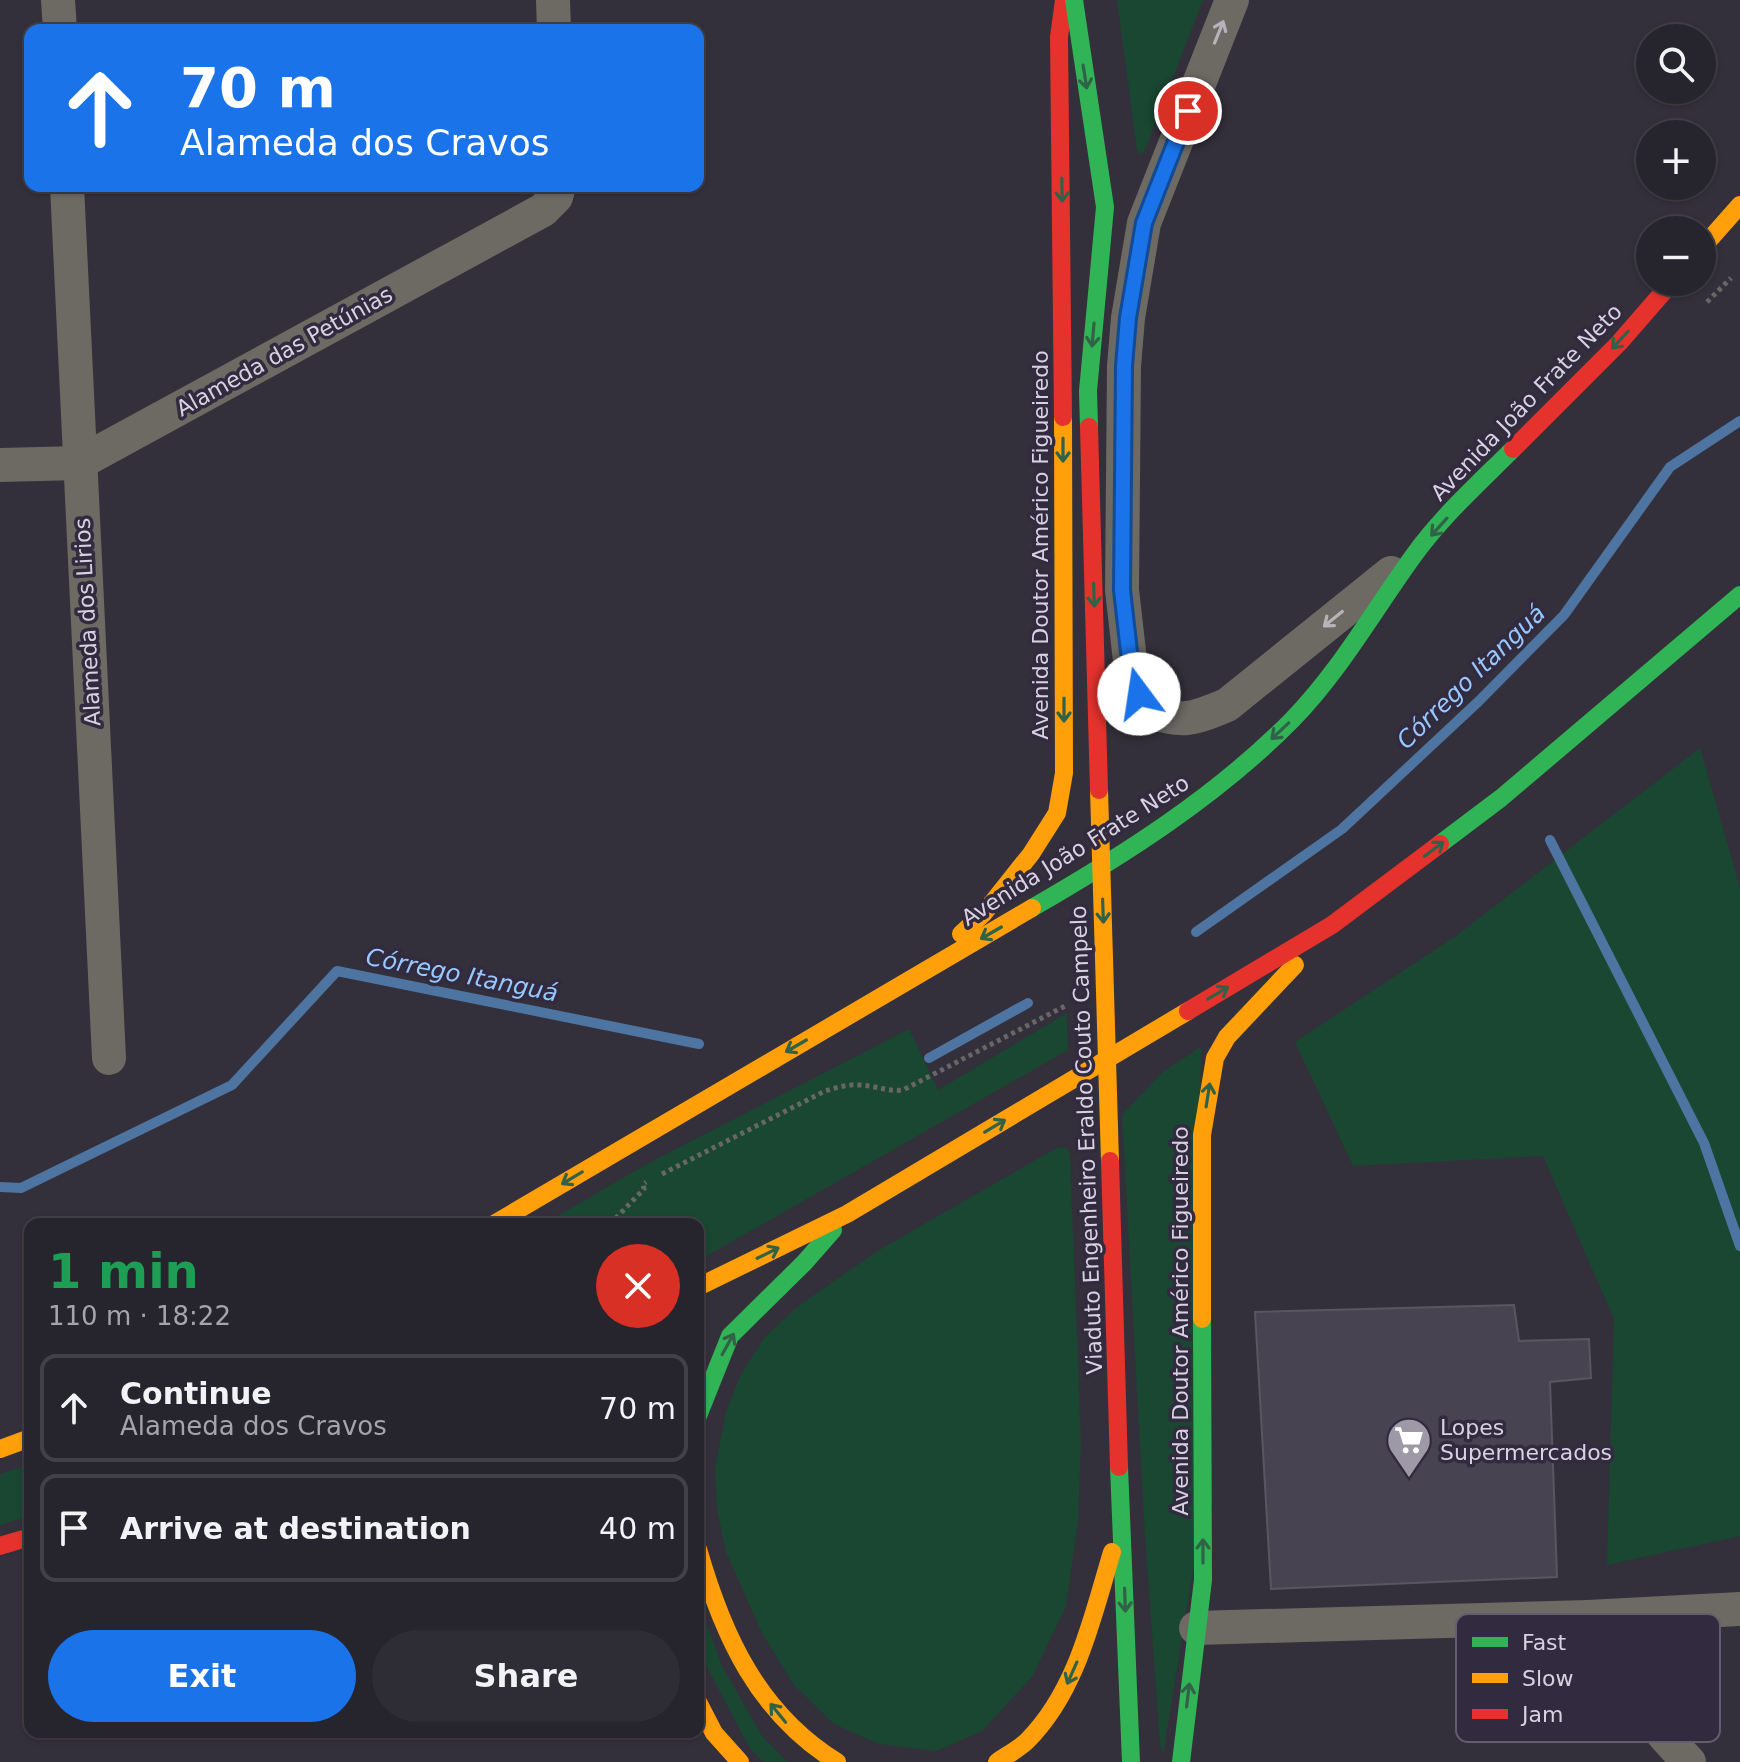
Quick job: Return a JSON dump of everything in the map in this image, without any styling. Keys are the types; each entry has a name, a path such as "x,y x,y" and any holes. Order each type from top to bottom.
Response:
{"main road":[{"name":"Avenida Doutor Américo Figueiredo","path":"863,1007 952,943 984,913 1019,872 1057,813 1064,773 1059,37 1064,0"},
{"name":"Viaduto Engenheiro Eraldo Couto Campelo","path":"1074,0 1105,207 1088,391 1123,1519"},
{"path":"1716,232 1740,205"},
{"name":"Avenida João Frate Neto","path":"504,1218 1077,882 1204,797 1291,721 1326,682 1416,552 1475,487 1619,343 1660,296"},
{"path":"704,1284 847,1214 1332,925 1501,798 1740,595"},
{"name":"Avenida Doutor Américo Figueiredo","path":"1181,1762 1203,1580 1200,1194 1202,1135 1210,1083 1215,1058 1227,1037 1332,925"},
{"path":"704,1401 730,1336 804,1263 847,1214"},
{"path":"0,1449 24,1440"},
{"path":"997,1762 1027,1741 1059,1702 1080,1655 1123,1519"},
{"path":"1123,1519 1131,1762"},
{"path":"0,1546 24,1539"},
{"path":"704,1573 733,1645 766,1698 796,1735 837,1762"},
{"path":"704,1714 714,1733 740,1762"}],"street":[{"path":"58,0 60,24"},
{"path":"553,0 554,24"},
{"path":"1232,0 1144,223 1128,318 1124,366 1122,590 1132,678 1146,710 1175,720 1200,716 1227,705 1416,552"},
{"name":"Alameda dos Lirios","path":"67,192 109,1058"},
{"name":"Alameda das Petúnias","path":"0,465 79,463 543,210 557,192"},
{"path":"1645,1614 1740,1609"},
{"path":"1196,1628 1456,1621"},
{"path":"1668,1742 1689,1762"}],"path":[{"path":"616,1218 644,1189 643,1184 825,1091 855,1084 886,1092 903,1090 1067,1005"}],"green space":[{"path":"1117,0 1203,0 1144,152 1140,154 1137,150"},
{"path":"1700,748 1740,888 1740,1536 1607,1565 1614,1319 1543,1156 1353,1166 1295,1042 1456,936"},
{"path":"1067,1013 1068,1050 704,1258 704,1218 554,1218 645,1165 909,1029 938,1090"},
{"path":"1201,1047 1193,1569 1163,1755 1145,1536 1122,1115 1164,1071"},
{"path":"1058,1147 1067,1148 1070,1156 1081,1442 1078,1521 1066,1606 1032,1677 982,1731 936,1751 879,1744 834,1724 794,1685 762,1633 726,1552 717,1509 715,1468 726,1412 741,1374 764,1338 797,1307 879,1250"},
{"path":"24,1467 24,1518 0,1525 0,1474"},
{"path":"704,1617 721,1664 762,1736 787,1762 764,1762 750,1749 704,1661"}],"building":[{"name":"Lopes Supermercados","path":"1514,1305 1519,1341 1589,1339 1591,1378 1550,1382 1557,1577 1271,1589 1255,1312"}],"waterway":[{"name":"Córrego Itanguá","path":"1196,932 1342,829 1479,701 1564,615 1670,467 1740,421"},
{"path":"1550,840 1704,1143 1740,1246"},
{"name":"Córrego Itanguá","path":"0,1187 21,1188 232,1085 337,971 699,1044"},
{"name":"Córrego Itanguá","path":"929,1058 1028,1003"}],"traffic: fast":[{"path":"1074,0 1105,207 1088,391 1089,427"},
{"path":"1032,908 1168,823 1263,748 1326,681 1425,541 1513,449"},
{"path":"1440,844 1501,798 1740,595"},
{"path":"704,1401 730,1336 833,1230"},
{"path":"1181,1762 1203,1580 1202,1319"},
{"path":"1119,1467 1131,1762"}],"traffic: slow":[{"path":"1716,232 1740,205"},
{"path":"961,934 984,913 1031,854 1057,813 1064,773 1063,417"},
{"path":"1099,790 1110,1161"},
{"path":"504,1218 1032,908"},
{"path":"1202,1319 1202,1135 1215,1058 1227,1037 1295,965"},
{"path":"704,1284 847,1214 1188,1011"},
{"path":"0,1449 24,1440"},
{"path":"997,1762 1027,1741 1059,1700 1090,1628 1112,1552"},
{"path":"704,1568 719,1612 747,1670 785,1720 837,1762"},
{"path":"704,1714 714,1733 740,1762"}],"traffic: jam":[{"path":"1063,417 1059,37 1064,0"},
{"path":"1513,449 1619,343 1660,296"},
{"path":"1089,427 1099,790"},
{"path":"1188,1011 1332,925 1440,844"},
{"path":"1110,1161 1119,1467"},
{"path":"0,1546 24,1539"}],"place":[{"name":"Lopes Supermercados","path":"1409,1479"}],"route":[{"path":"1139,694 1132,678 1122,590 1124,366 1128,318 1144,223 1188,111"}]}
